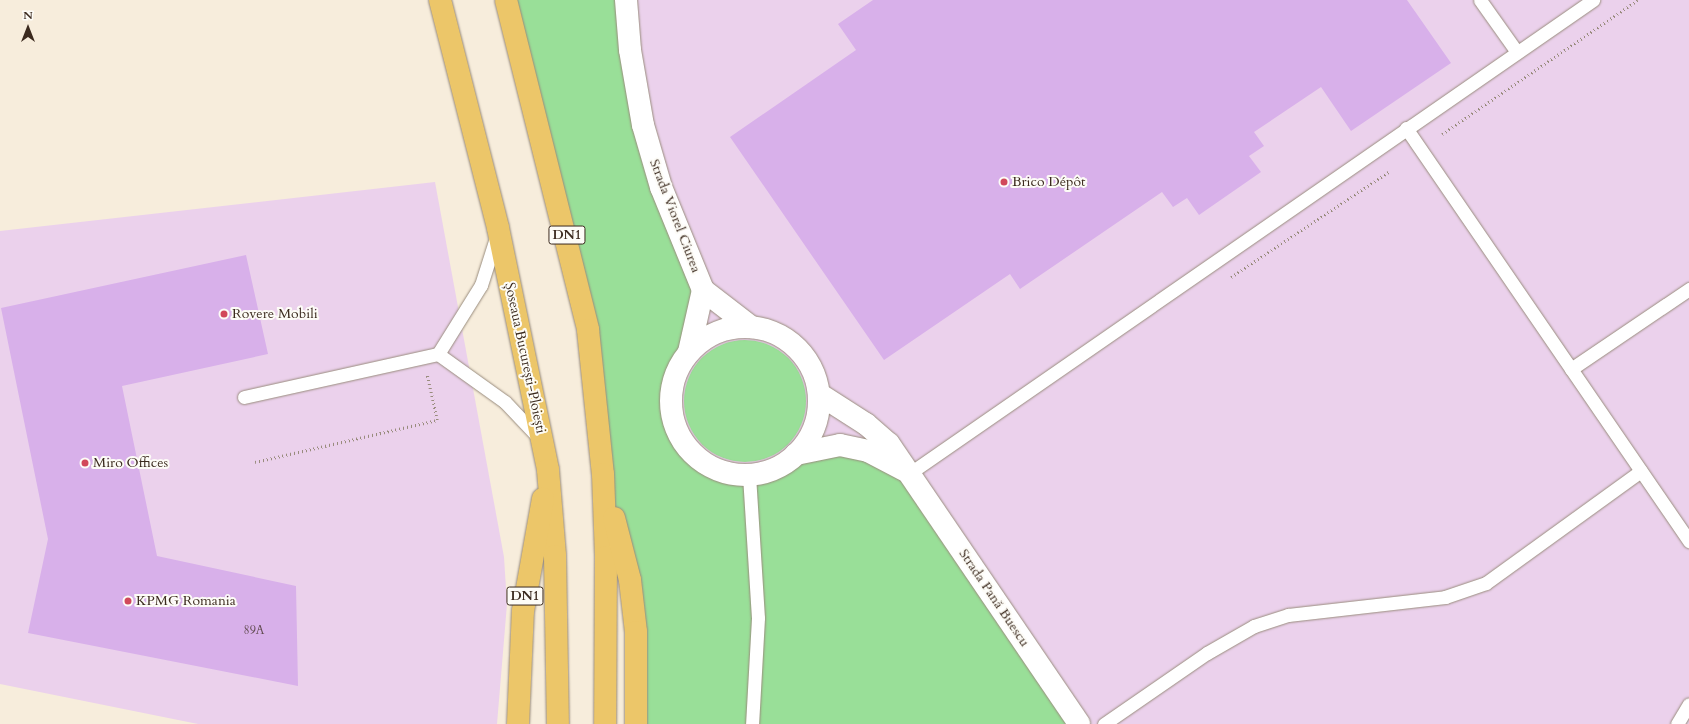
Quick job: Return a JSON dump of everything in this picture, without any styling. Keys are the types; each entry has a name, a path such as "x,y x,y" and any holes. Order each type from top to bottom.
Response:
{"highway":[{"name":"Șoseaua București-Ploiești","path":"440,0 498,228 548,470 557,612 558,724"},
{"name":"DN1","path":"506,0 587,323 603,474 607,613 604,724"},
{"name":"DN1","path":"518,724 523,611 548,470"},
{"name":"DN1","path":"603,474 630,580 636,632 636,724"}],"street":[{"name":"Strada Viorel Ciurea","path":"626,0 630,50 643,125 661,187 703,290 751,327"},
{"name":"Strada Viorel Ciurea","path":"689,352 703,290"},
{"path":"751,327 771,331 789,341 804,356 814,374 819,394 818,416 810,437 796,454 774,469 750,475 710,467 682,440 674,424 671,392 689,352 706,337 728,329 751,327"},
{"name":"Strada Pană Buescu","path":"819,394 879,434 910,473 1079,724"},
{"name":"Strada Pană Buescu","path":"796,454 825,446 845,446 868,451 910,473"}],"lane":[{"path":"1480,0 1517,52"},
{"path":"910,473 1069,361 1593,0"},
{"path":"1406,128 1689,541"},
{"path":"438,354 481,285 498,228"},
{"path":"1571,369 1689,289"},
{"path":"244,397 438,354 505,402 542,442"},
{"path":"1104,724 1207,653 1254,626 1288,615 1446,597 1486,583 1641,471"},
{"path":"750,475 758,618 752,724"},
{"path":"1677,724 1689,704"}],"path":[{"path":"1442,134 1638,0"},
{"path":"255,462 437,420 422,357"}],"shaded area":[{"path":"506,0 1689,0 1689,724 636,724 637,695 595,381"},
{"path":"435,182 504,557 507,604 497,724 198,724 0,684 0,231"}],"green space":[{"path":"506,0 626,0 630,50 703,290 689,352 671,392 674,424 682,440 710,467 738,474 774,469 796,454 825,446 910,473 1079,724 636,724 637,695 603,474 595,381"},
{"path":"745,340 757,341 768,345 779,350 788,358 796,367 801,378 805,389 805,413 801,424 796,435 788,444 779,452 768,457 757,461 745,462 733,461 722,457 711,452 702,444 694,435 689,424 685,413 684,401 685,389 689,378 694,367 702,358 711,350 722,345 733,341"}],"building":[{"name":"Brico Dépôt","path":"873,0 1407,0 1451,63 1351,131 1321,87 1254,132 1264,146 1249,156 1261,172 1199,215 1187,198 1173,207 1162,192 1020,289 1010,274 884,360 730,137 856,50 838,24"},
{"name":"Miro Offices","path":"246,255 268,354 122,386 157,556 296,586 298,686 28,633 48,539 1,308"}],"place":[{"name":"Brico Dépôt","path":"1004,182"},
{"name":"Rovere Mobili","path":"224,314"},
{"name":"Miro Offices","path":"85,463"},
{"name":"KPMG Romania","path":"128,601"}]}
